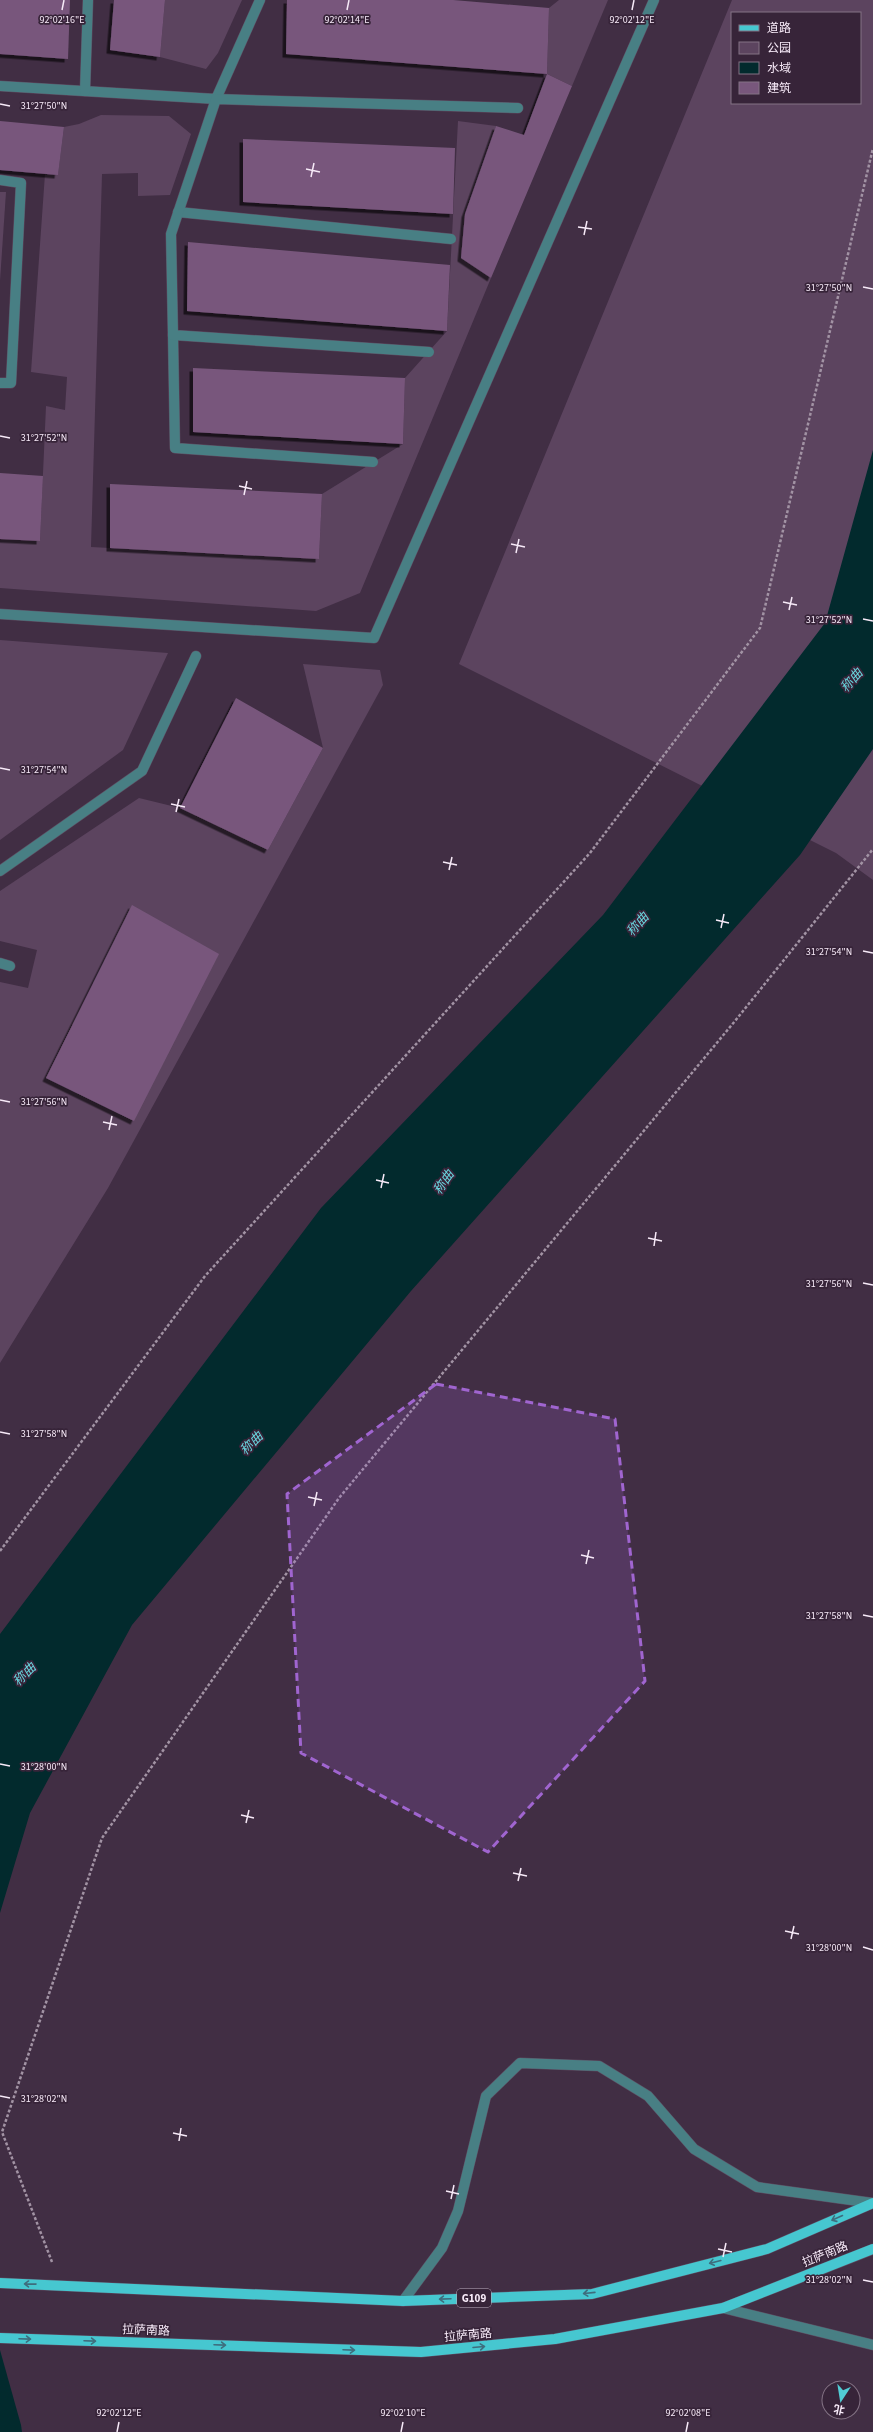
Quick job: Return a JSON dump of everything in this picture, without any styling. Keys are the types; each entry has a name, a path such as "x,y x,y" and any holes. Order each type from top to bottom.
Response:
{"main road":[{"name":"G109","path":"61,2285 403,2300 592,2294 767,2249 873,2203"},
{"name":"拉萨南路","path":"0,2338 421,2352 555,2339 723,2308 873,2249"},
{"path":"0,2284 61,2285"}],"street":[{"path":"85,91 88,0"},
{"path":"260,0 216,99 171,234 175,448 373,462"},
{"path":"0,614 374,638 654,0"},
{"path":"0,86 216,99 518,108"},
{"path":"0,180 21,183 12,383 0,383"},
{"path":"178,212 451,239"},
{"path":"173,335 429,352"},
{"path":"0,871 142,771 196,656"},
{"path":"0,963 10,966"},
{"path":"403,2300 442,2248 458,2211 486,2096 520,2063 599,2066 648,2096 694,2149 757,2187 873,2203"},
{"path":"723,2308 873,2345"}],"path":[{"path":"0,1552 205,1276 590,852 760,628 873,148"},
{"path":"61,2285 2,2132 102,1838 339,1498 735,1021 873,849"}],"highlighted area":[{"path":"436,1384 615,1419 645,1681 488,1852 301,1753 287,1494"}],"green space":[{"path":"165,0 242,0 218,53 206,69 160,57"},
{"path":"559,0 608,0 572,86 547,74 549,8"},
{"path":"732,0 873,0 873,880 836,853 459,664"},
{"path":"101,115 169,116 191,134 170,195 138,196 138,173 102,174 91,547 319,559 322,494 403,444 405,378 447,331 458,121 496,126 465,214 461,258 491,278 360,593 316,611 0,588 0,539 40,541 46,406 65,410 67,377 31,372 45,174 58,174 64,127 79,124"},
{"path":"0,192 6,192 0,281"},
{"path":"0,640 168,653 123,750 0,840"},
{"path":"303,664 380,670 383,685 108,1188 0,1363 0,982 28,988 37,950 0,941 0,891 139,798 180,808 268,850 323,748"}],"water":[{"name":"称曲","path":"873,450 873,749 800,855 411,1291 132,1625 30,1813 0,1913 0,1634 321,1208 603,915 825,623"},
{"path":"0,2350 21,2425 22,2432 0,2432"}],"building":[{"path":"0,0 70,0 68,59 0,54"},
{"path":"114,0 165,0 160,57 110,50"},
{"path":"287,0 453,0 549,8 547,74 286,54"},
{"path":"547,74 572,86 491,278 461,258 465,214 496,126 524,135"},
{"path":"0,121 64,127 58,175 0,170"},
{"path":"243,139 455,148 453,214 243,202"},
{"path":"188,242 450,265 447,331 187,311"},
{"path":"193,368 405,378 403,444 193,432"},
{"path":"0,473 43,476 40,541 0,539"},
{"path":"110,484 322,494 319,559 110,548"},
{"path":"236,698 323,748 268,850 180,808"},
{"path":"132,905 219,954 134,1121 46,1078"}]}
